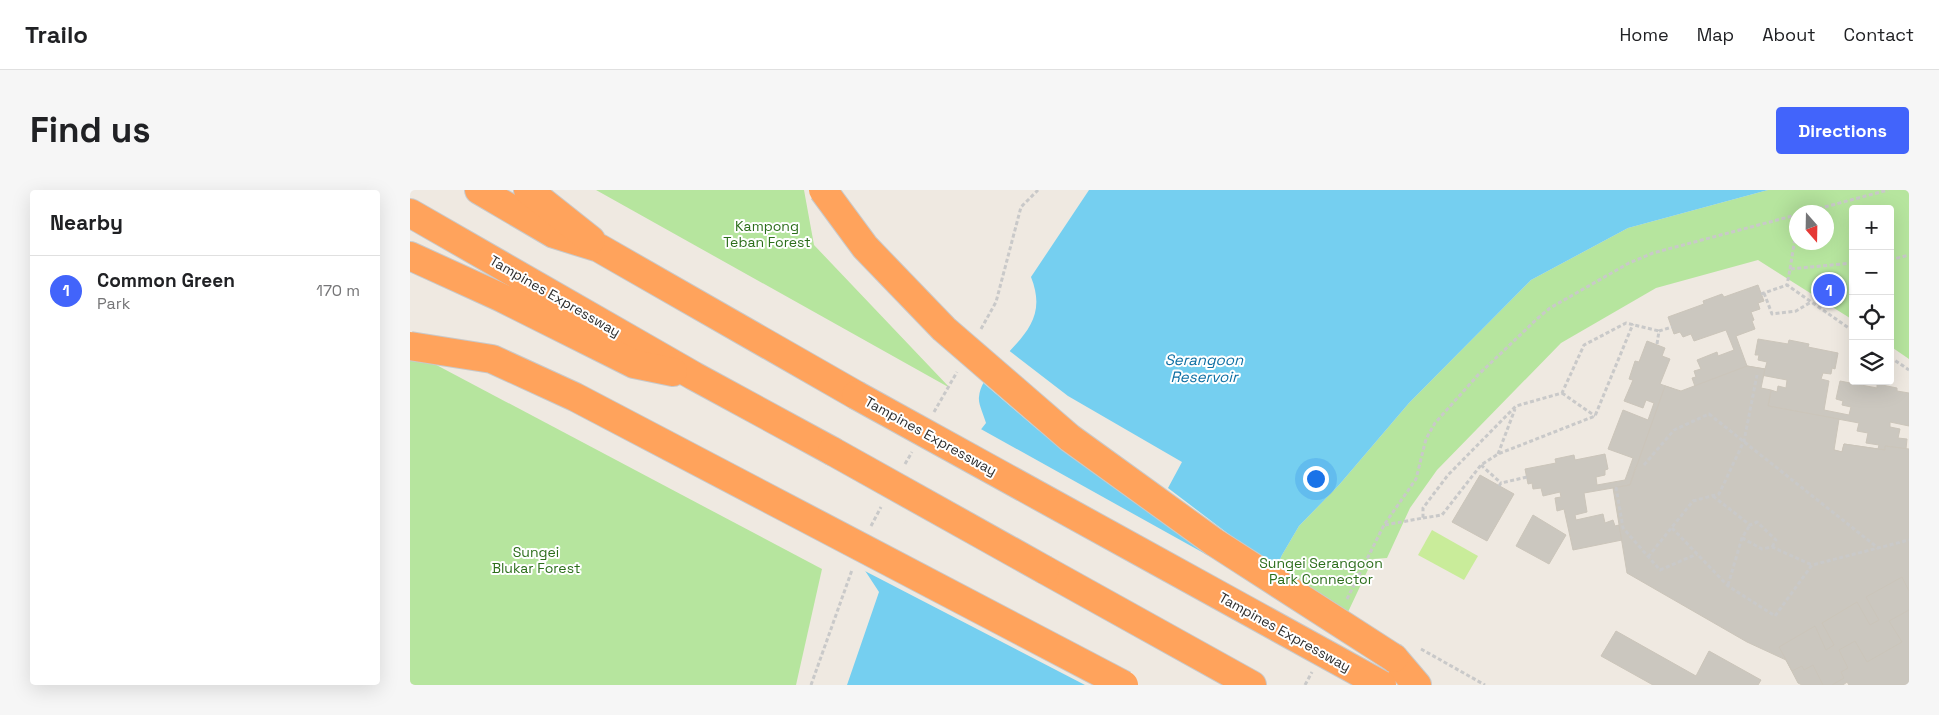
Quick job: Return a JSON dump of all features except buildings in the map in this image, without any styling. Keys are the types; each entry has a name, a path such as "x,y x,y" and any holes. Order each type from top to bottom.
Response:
{"highway":[{"name":"Tampines Expressway","path":"479,190 554,234 599,248 856,395 1382,685"},
{"path":"528,190 537,195 599,248"},
{"path":"823,190 865,247 944,329 1070,438 1214,542 1394,658 1417,685"},
{"name":"Tampines Expressway","path":"410,213 694,376 1252,685"},
{"path":"410,256 500,297 634,364 694,376"},
{"path":"410,346 492,359 575,397 1124,685"}],"path":[{"path":"1832,205 1888,190"},
{"path":"1344,606 1384,525 1416,479 1426,439 1435,423 1478,374 1550,308 1629,263 1653,253 1789,217"},
{"path":"1787,285 1793,250"},
{"path":"1894,259 1909,255"},
{"path":"1790,269 1849,263"},
{"path":"1787,285 1763,293 1772,314 1796,311 1811,302"},
{"path":"1787,285 1849,328"},
{"path":"1423,518 1423,508 1448,475 1516,406 1562,393 1584,345 1626,323 1659,331 1672,327"},
{"path":"1384,525 1442,515 1480,465 1498,454 1595,416 1633,324"},
{"path":"1657,344 1659,331"},
{"path":"1894,360 1909,370"},
{"path":"1648,557 1693,501 1719,494 1744,441 1757,375"},
{"path":"1562,393 1595,416"},
{"path":"1498,454 1516,406"},
{"path":"1644,465 1674,430 1709,414 1878,548"},
{"path":"1480,465 1500,484 1526,477"},
{"path":"1616,487 1623,528 1660,570 1697,554"},
{"path":"1713,496 1750,526"},
{"path":"1728,586 1742,538 1750,526 1757,522 1776,540 1772,547"},
{"path":"1672,528 1728,586 1775,616 1812,565"},
{"path":"1742,538 1762,549 1772,547 1812,565 1909,540"},
{"path":"1305,685 1314,668"}],"green space":[{"name":"Kampong Teban Forest","path":"596,190 804,190 814,245 950,388"},
{"name":"Sungei Serangoon Park Connector","path":"1768,190 1909,190 1909,359 1894,349 1894,205 1849,205 1849,317 1758,260 1656,288 1561,343 1437,470 1410,508 1387,558 1373,559 1340,629 1269,583 1282,555 1299,526 1339,485 1409,403 1531,280 1628,228"},
{"name":"Sungei Blukar Forest","path":"410,351 822,569 796,685 410,685"},
{"path":"1432,530 1478,556 1464,580 1418,555"}],"water":[{"name":"Serangoon Reservoir","path":"1089,190 1768,190 1628,228 1531,280 1409,403 1339,485 1299,526 1282,555 1269,583 1233,685 847,685 879,592 862,566 891,562 903,528 986,423 979,400 982,386 990,373 1028,329 1036,306 1036,293 1031,277"}],"pier":[{"path":"1007,349 1068,396 1182,462 1168,488 1243,545 1271,584 1236,685 1085,685 861,569 859,566 861,563 889,559 901,526 979,428 1218,561 1142,503 1037,429 981,381 996,355"}],"place":[{"name":"Common Green","path":"1829,290"}]}
